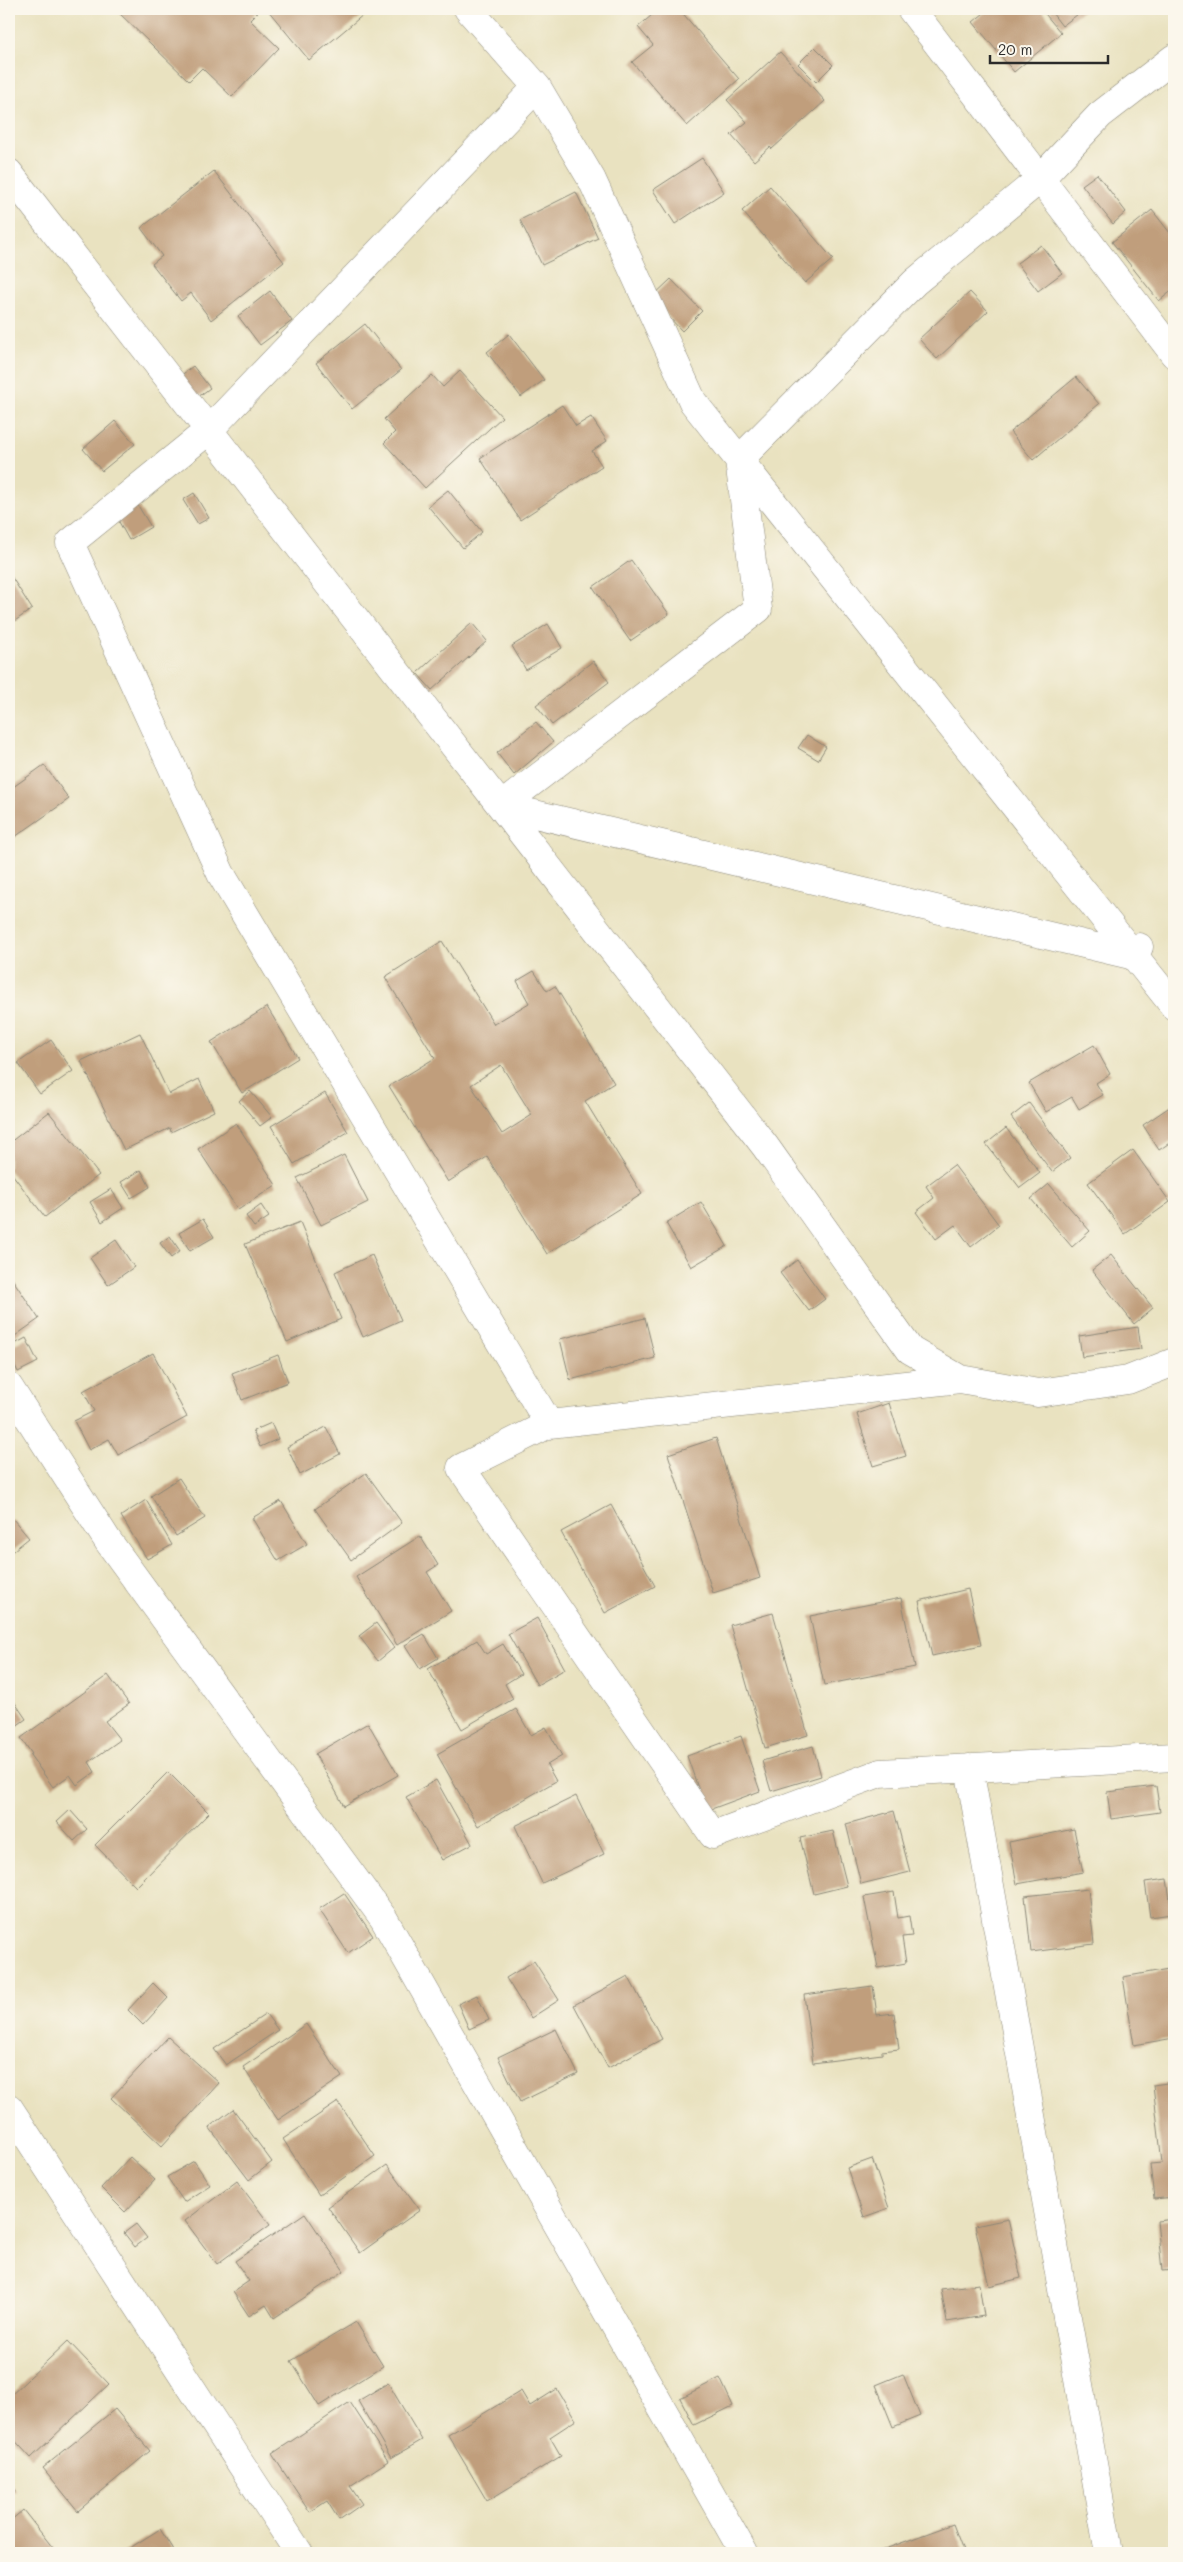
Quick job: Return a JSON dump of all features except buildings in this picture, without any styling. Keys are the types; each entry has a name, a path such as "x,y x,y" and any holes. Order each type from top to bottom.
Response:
{"street":[{"path":"468,9 537,87 592,180 692,402 1136,952 1174,1006"},
{"path":"911,9 1174,354"},
{"path":"739,460 916,282 1040,179 1100,115 1174,58"},
{"path":"537,87 209,430 70,543 221,874 549,1424"},
{"path":"9,173 765,1146 910,1350 960,1379"},
{"path":"500,806 758,608 739,460"},
{"path":"500,806 1136,952"},
{"path":"1174,1362 1128,1380 1038,1393 960,1379 549,1424 461,1468 713,1835 880,1773 1174,1757"},
{"path":"9,1387 108,1541 384,1919 744,2553"},
{"path":"969,1768 1109,2553"},
{"path":"9,2108 299,2553"}]}
